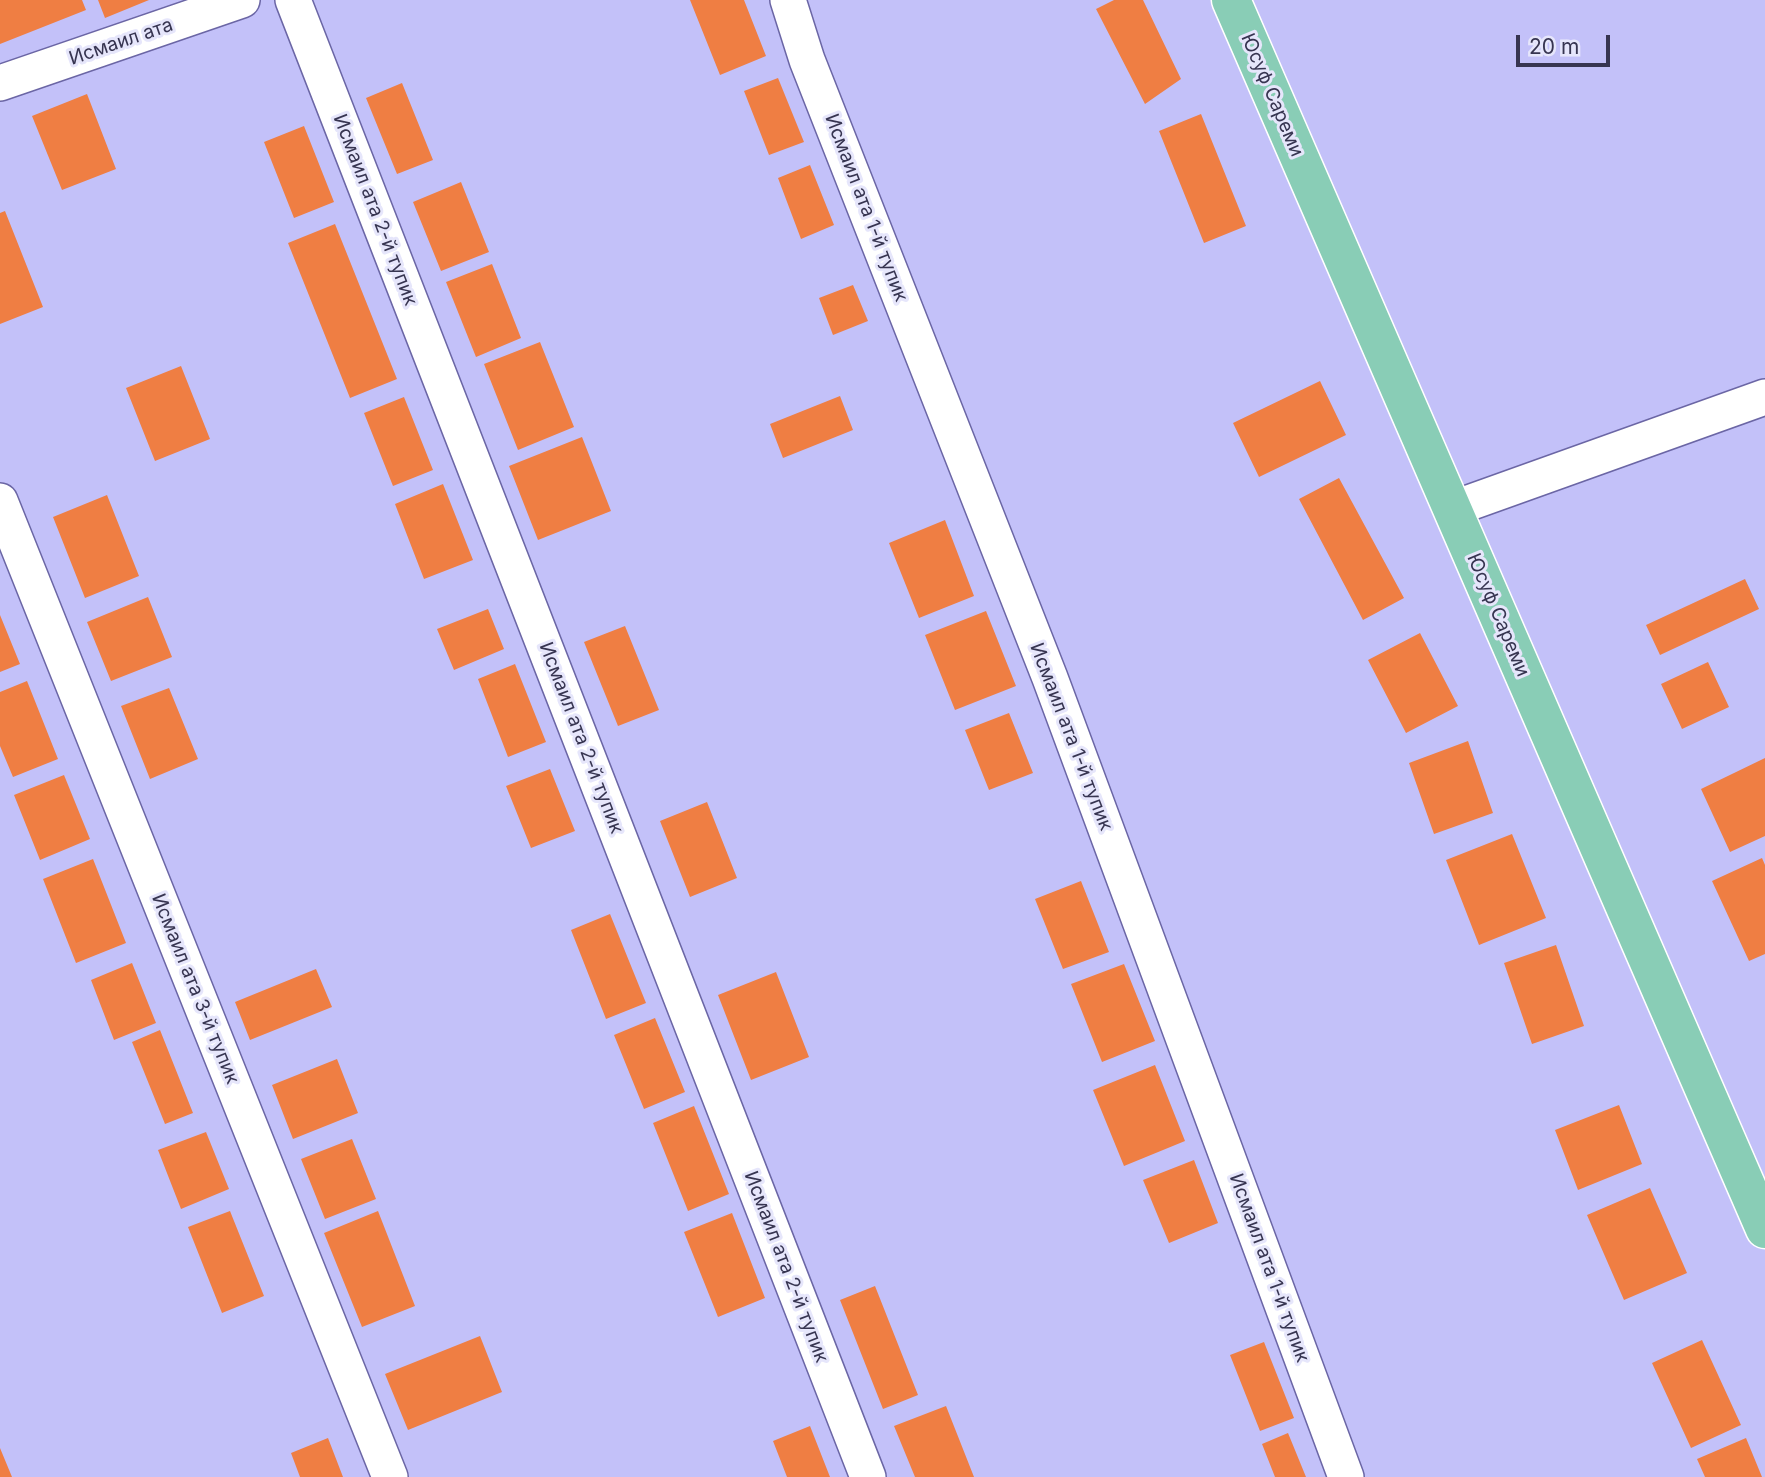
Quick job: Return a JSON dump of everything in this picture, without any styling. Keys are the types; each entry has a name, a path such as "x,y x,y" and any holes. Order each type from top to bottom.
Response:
{"main road":[{"name":"Юсуф Сареми","path":"1231,0 1765,1229"}],"street":[{"name":"Исмаил ата","path":"0,83 242,0"},
{"name":"Исмаил ата 2-й тупик","path":"293,0 869,1477"},
{"name":"Исмаил ата 1-й тупик","path":"788,0 812,73 1055,691 1346,1477"},
{"path":"1452,509 1765,397"},
{"name":"Исмаил ата 3-й тупик","path":"0,501 390,1477"}],"building":[{"path":"0,0 82,0 86,10 0,44"},
{"path":"98,0 149,0 105,18"},
{"path":"690,0 744,0 766,56 720,75"},
{"path":"1114,0 1143,0 1181,79 1145,104 1096,9"},
{"path":"778,78 804,142 769,155 744,91"},
{"path":"402,83 433,160 397,174 366,98"},
{"path":"87,94 116,169 62,190 32,116"},
{"path":"1201,114 1246,226 1204,243 1159,131"},
{"path":"304,126 334,202 294,218 264,142"},
{"path":"810,165 834,225 801,239 778,178"},
{"path":"461,182 489,252 441,271 413,202"},
{"path":"5,211 43,307 0,324 0,213"},
{"path":"335,224 397,379 350,398 288,243"},
{"path":"492,264 521,338 476,357 446,282"},
{"path":"853,285 868,321 833,335 819,298"},
{"path":"540,342 574,427 518,450 484,364"},
{"path":"181,366 210,439 155,461 126,388"},
{"path":"1320,381 1346,435 1259,477 1233,423"},
{"path":"840,396 853,430 783,458 770,424"},
{"path":"404,397 433,470 393,486 364,413"},
{"path":"582,437 611,511 538,540 509,466"},
{"path":"1339,478 1404,598 1363,620 1299,499"},
{"path":"443,484 473,560 424,579 395,504"},
{"path":"107,495 139,576 85,598 53,517"},
{"path":"945,520 974,596 919,618 889,543"},
{"path":"1745,579 1759,609 1660,655 1646,625"},
{"path":"148,597 172,657 111,681 87,622"},
{"path":"488,609 504,649 454,670 437,629"},
{"path":"986,611 1016,686 955,710 925,635"},
{"path":"0,615 20,664 0,672"},
{"path":"625,626 659,710 618,726 584,642"},
{"path":"1420,633 1458,706 1406,733 1368,660"},
{"path":"1708,662 1729,707 1682,729 1661,684"},
{"path":"515,664 546,742 508,757 478,679"},
{"path":"27,681 58,759 13,777 0,746 0,692"},
{"path":"169,688 198,759 150,779 121,706"},
{"path":"1009,713 1033,773 989,790 965,730"},
{"path":"1468,741 1493,813 1434,834 1409,763"},
{"path":"1765,758 1765,836 1730,852 1701,789"},
{"path":"550,769 575,831 531,848 506,786"},
{"path":"64,775 90,839 40,860 14,795"},
{"path":"707,802 737,878 690,897 660,821"},
{"path":"1512,834 1546,918 1479,945 1446,860"},
{"path":"1762,858 1765,865 1765,954 1749,961 1712,881"},
{"path":"93,859 126,943 76,963 43,879"},
{"path":"1081,881 1109,952 1063,969 1035,899"},
{"path":"610,914 646,1003 606,1019 571,930"},
{"path":"1556,945 1584,1026 1532,1044 1504,963"},
{"path":"132,963 156,1023 114,1040 91,980"},
{"path":"1124,964 1155,1041 1102,1062 1071,984"},
{"path":"316,969 332,1007 250,1040 235,1002"},
{"path":"776,972 809,1057 751,1080 718,995"},
{"path":"655,1018 685,1092 644,1109 614,1035"},
{"path":"160,1030 193,1113 165,1124 132,1042"},
{"path":"337,1059 358,1113 293,1139 272,1085"},
{"path":"1155,1065 1185,1141 1124,1166 1093,1090"},
{"path":"1619,1105 1642,1164 1578,1190 1555,1130"},
{"path":"694,1106 729,1194 688,1211 653,1123"},
{"path":"206,1132 229,1189 181,1209 158,1150"},
{"path":"352,1139 376,1199 325,1219 301,1159"},
{"path":"1194,1160 1218,1223 1169,1243 1143,1180"},
{"path":"1650,1188 1687,1273 1624,1300 1587,1215"},
{"path":"230,1211 264,1296 222,1313 188,1227"},
{"path":"378,1211 415,1306 362,1327 324,1233"},
{"path":"732,1213 765,1298 718,1317 684,1232"},
{"path":"875,1286 918,1395 883,1409 840,1300"},
{"path":"480,1336 502,1392 408,1430 385,1374"},
{"path":"1702,1340 1741,1425 1691,1448 1652,1363"},
{"path":"1264,1342 1294,1418 1260,1431 1230,1355"},
{"path":"946,1406 974,1477 915,1477 894,1426"},
{"path":"810,1426 830,1477 787,1477 773,1441"},
{"path":"1288,1433 1306,1477 1275,1477 1262,1444"},
{"path":"328,1438 343,1477 300,1477 291,1453"},
{"path":"1746,1438 1762,1477 1705,1477 1697,1459"},
{"path":"0,1448 12,1477 0,1477"}]}
